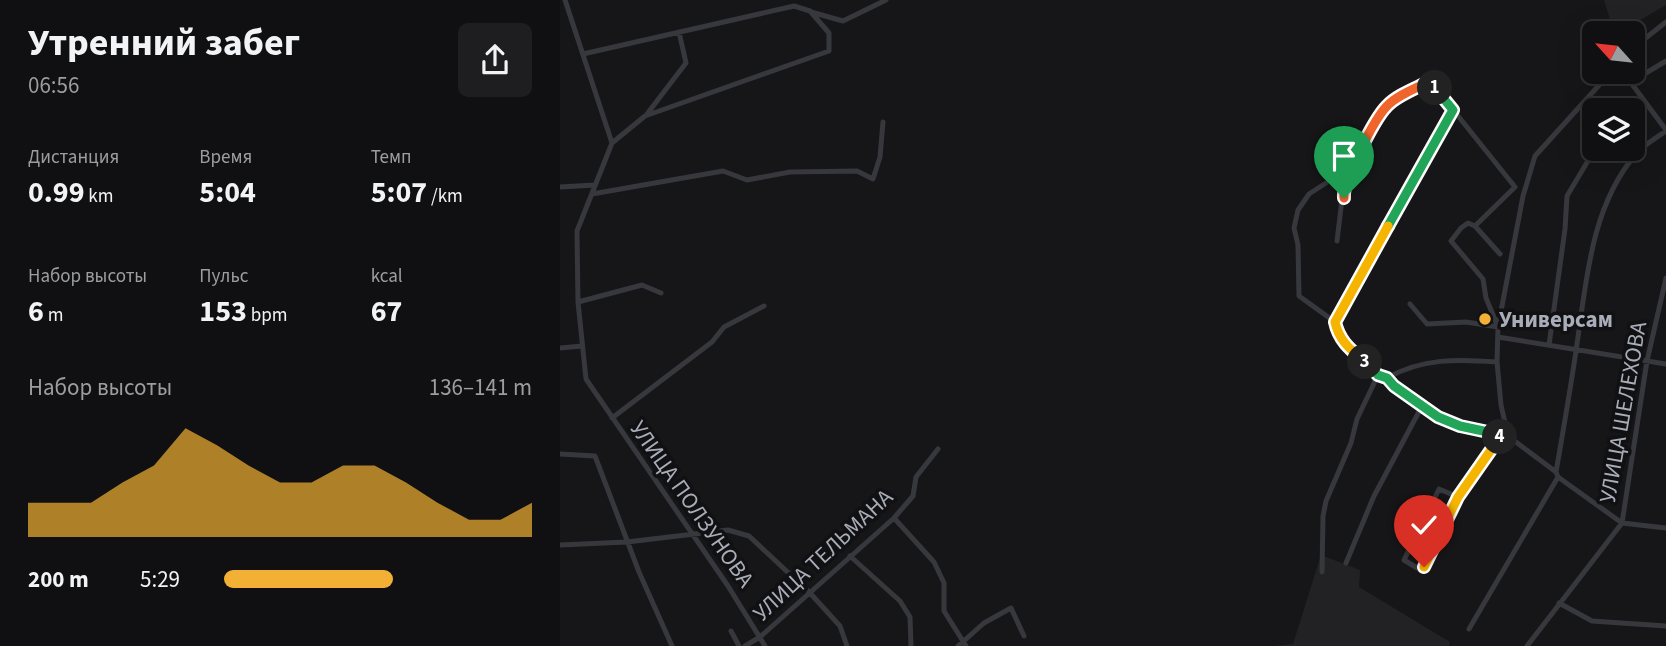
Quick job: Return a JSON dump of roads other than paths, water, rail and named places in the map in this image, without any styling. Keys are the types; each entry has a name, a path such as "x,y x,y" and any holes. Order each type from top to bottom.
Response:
{"street":[{"path":"565,0 612,144 645,116 686,63 679,32"},
{"path":"583,54 793,6 843,21 886,0"},
{"path":"645,116 829,51 829,33 810,11"},
{"path":"1645,39 1666,22"},
{"path":"1645,74 1666,61"},
{"path":"1337,241 1343,191 1350,169 1388,105 1430,81 1515,187 1475,226"},
{"path":"1458,497 1439,489 1404,559 1410,565 1422,571 1458,497 1505,436 1497,362 1498,327 1522,196 1535,156 1600,84"},
{"path":"1469,629 1557,475 1585,285 1604,209 1618,180 1637,153 1666,130 1645,103"},
{"path":"1335,322 1453,110"},
{"path":"592,194 723,171 747,180 790,172 857,171 873,179 880,157 883,122"},
{"name":"УЛИЦА ПОЛЗУНОВА","path":"612,144 577,231 578,302 586,379 765,646"},
{"path":"1549,345 1567,196 1588,161"},
{"path":"1326,183 1309,194 1298,210 1294,228 1298,245 1300,296 1335,322 1346,346 1378,375 1387,378 1394,386 1438,417 1460,426 1505,436 1622,523 1666,528"},
{"path":"560,187 595,185"},
{"path":"1498,327 1486,298 1483,279 1451,241 1468,223 1475,226 1500,254"},
{"name":"УЛИЦА ШЕЛЕХОВА","path":"1527,646 1622,523 1647,360 1666,278"},
{"path":"578,302 642,285 661,293"},
{"path":"1410,304 1427,324 1466,322 1498,327"},
{"name":"УЛИЦА ПОЛЗУНОВА","path":"611,418 712,342 723,327 764,306"},
{"path":"1498,337 1666,364"},
{"path":"560,348 582,346"},
{"path":"1387,378 1425,362 1497,362"},
{"path":"1322,572 1323,516 1326,502 1347,453 1357,419 1378,375"},
{"path":"1346,563 1374,496 1422,406"},
{"name":"УЛИЦА ТЕЛЬМАНА","path":"745,646 760,637 894,518 913,496 916,477 938,449"},
{"path":"560,454 595,456 627,542 672,646"},
{"path":"894,518 934,562 944,583 944,611 962,644 984,623 1011,608 1024,636"},
{"path":"560,545 627,542 728,530 749,536 810,593 840,626 848,646"},
{"path":"850,556 900,601 910,617 911,646"},
{"path":"1559,603 1592,621 1666,626"},
{"name":"УЛИЦА ТЕЛЬМАНА","path":"731,631 739,646"}],"place":[{"name":"Универсам","path":"1485,319"}]}
